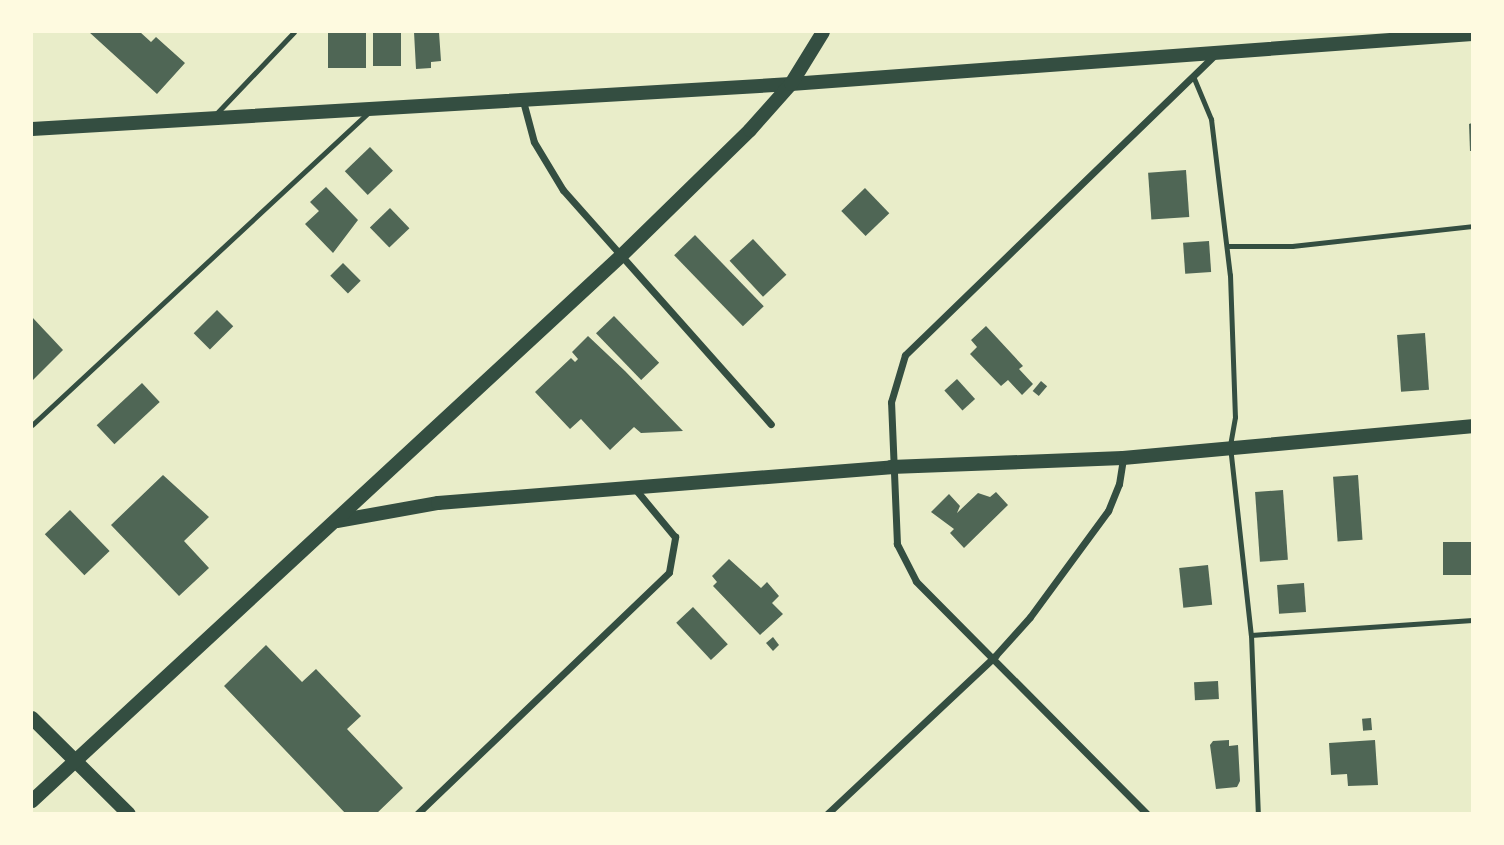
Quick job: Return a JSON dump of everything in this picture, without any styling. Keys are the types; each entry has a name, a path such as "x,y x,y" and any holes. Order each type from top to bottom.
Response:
{"main road":[{"path":"32,801 621,256 792,84 823,32"},
{"path":"32,130 792,84 1472,34"},
{"path":"337,521 438,503 636,490 891,467 1123,458 1230,446 1472,426"},
{"path":"32,718 128,814"}],"street":[{"path":"1147,814 995,656 916,581 897,544 891,467 891,402 905,355 1219,51"},
{"path":"523,101 534,142 555,179 771,424"},
{"path":"827,814 995,656 1063,577 1108,510 1119,484 1123,458"},
{"path":"417,814 670,572 675,537 636,490"}],"lane":[{"path":"210,120 294,32"},
{"path":"1193,76 1211,119 1227,246 1235,417 1230,446 1251,635 1258,814"},
{"path":"32,425 372,108"},
{"path":"1227,246 1306,245 1472,226"},
{"path":"1251,635 1472,620"}],"building":[{"path":"89,32 140,32 151,42 156,37 185,63 157,94"},
{"path":"328,32 366,32 366,68 328,68"},
{"path":"373,32 401,32 401,66 373,66"},
{"path":"414,32 439,32 441,61 431,62 431,68 416,69"},
{"path":"1472,123 1472,151 1470,151 1469,124"},
{"path":"370,147 393,171 368,195 345,171"},
{"path":"1186,170 1189,217 1151,220 1148,173"},
{"path":"326,187 358,220 333,253 305,224 319,211 310,202"},
{"path":"865,188 889,213 866,236 841,211"},
{"path":"390,208 409,228 389,248 370,227"},
{"path":"695,235 764,306 743,326 674,255"},
{"path":"753,239 786,275 763,297 730,261"},
{"path":"1209,241 1211,272 1185,274 1183,243"},
{"path":"343,263 361,281 348,293 330,276"},
{"path":"217,310 233,326 210,350 194,333"},
{"path":"614,316 659,363 641,380 596,333"},
{"path":"32,317 63,350 32,381"},
{"path":"986,326 1023,366 1019,369 1033,384 1022,395 1008,380 1001,386 970,354 977,347 971,340"},
{"path":"1425,333 1429,390 1401,392 1397,335"},
{"path":"588,336 683,431 641,433 634,427 610,450 581,419 570,429 535,392 571,358 575,362 578,359 572,352"},
{"path":"957,379 975,399 962,410 944,390"},
{"path":"1041,381 1047,386 1039,396 1033,391"},
{"path":"142,383 160,402 114,444 97,425"},
{"path":"163,475 209,517 184,541 209,568 179,596 111,525"},
{"path":"1358,475 1363,540 1338,542 1333,477"},
{"path":"1283,490 1288,560 1260,562 1255,492"},
{"path":"996,492 1008,505 964,548 950,533 954,529 931,512 949,494 960,506 957,513 978,493 990,497"},
{"path":"70,510 110,551 84,575 45,534"},
{"path":"1443,542 1472,542 1472,575 1443,575"},
{"path":"729,559 761,588 767,582 779,596 772,603 783,614 760,635 713,586 717,582 712,576"},
{"path":"1208,565 1212,605 1183,608 1179,568"},
{"path":"1304,583 1306,612 1279,614 1277,585"},
{"path":"693,607 728,644 711,660 676,623"},
{"path":"773,637 779,645 773,651 766,643"},
{"path":"266,645 302,682 316,669 361,716 347,729 403,788 376,814 346,814 224,686"},
{"path":"1218,681 1219,699 1195,700 1194,682"},
{"path":"1371,718 1372,730 1363,731 1362,719"},
{"path":"1229,740 1229,746 1238,745 1240,781 1237,787 1216,789 1210,745 1213,741"},
{"path":"1375,740 1378,785 1348,786 1347,774 1331,775 1329,743"}]}
